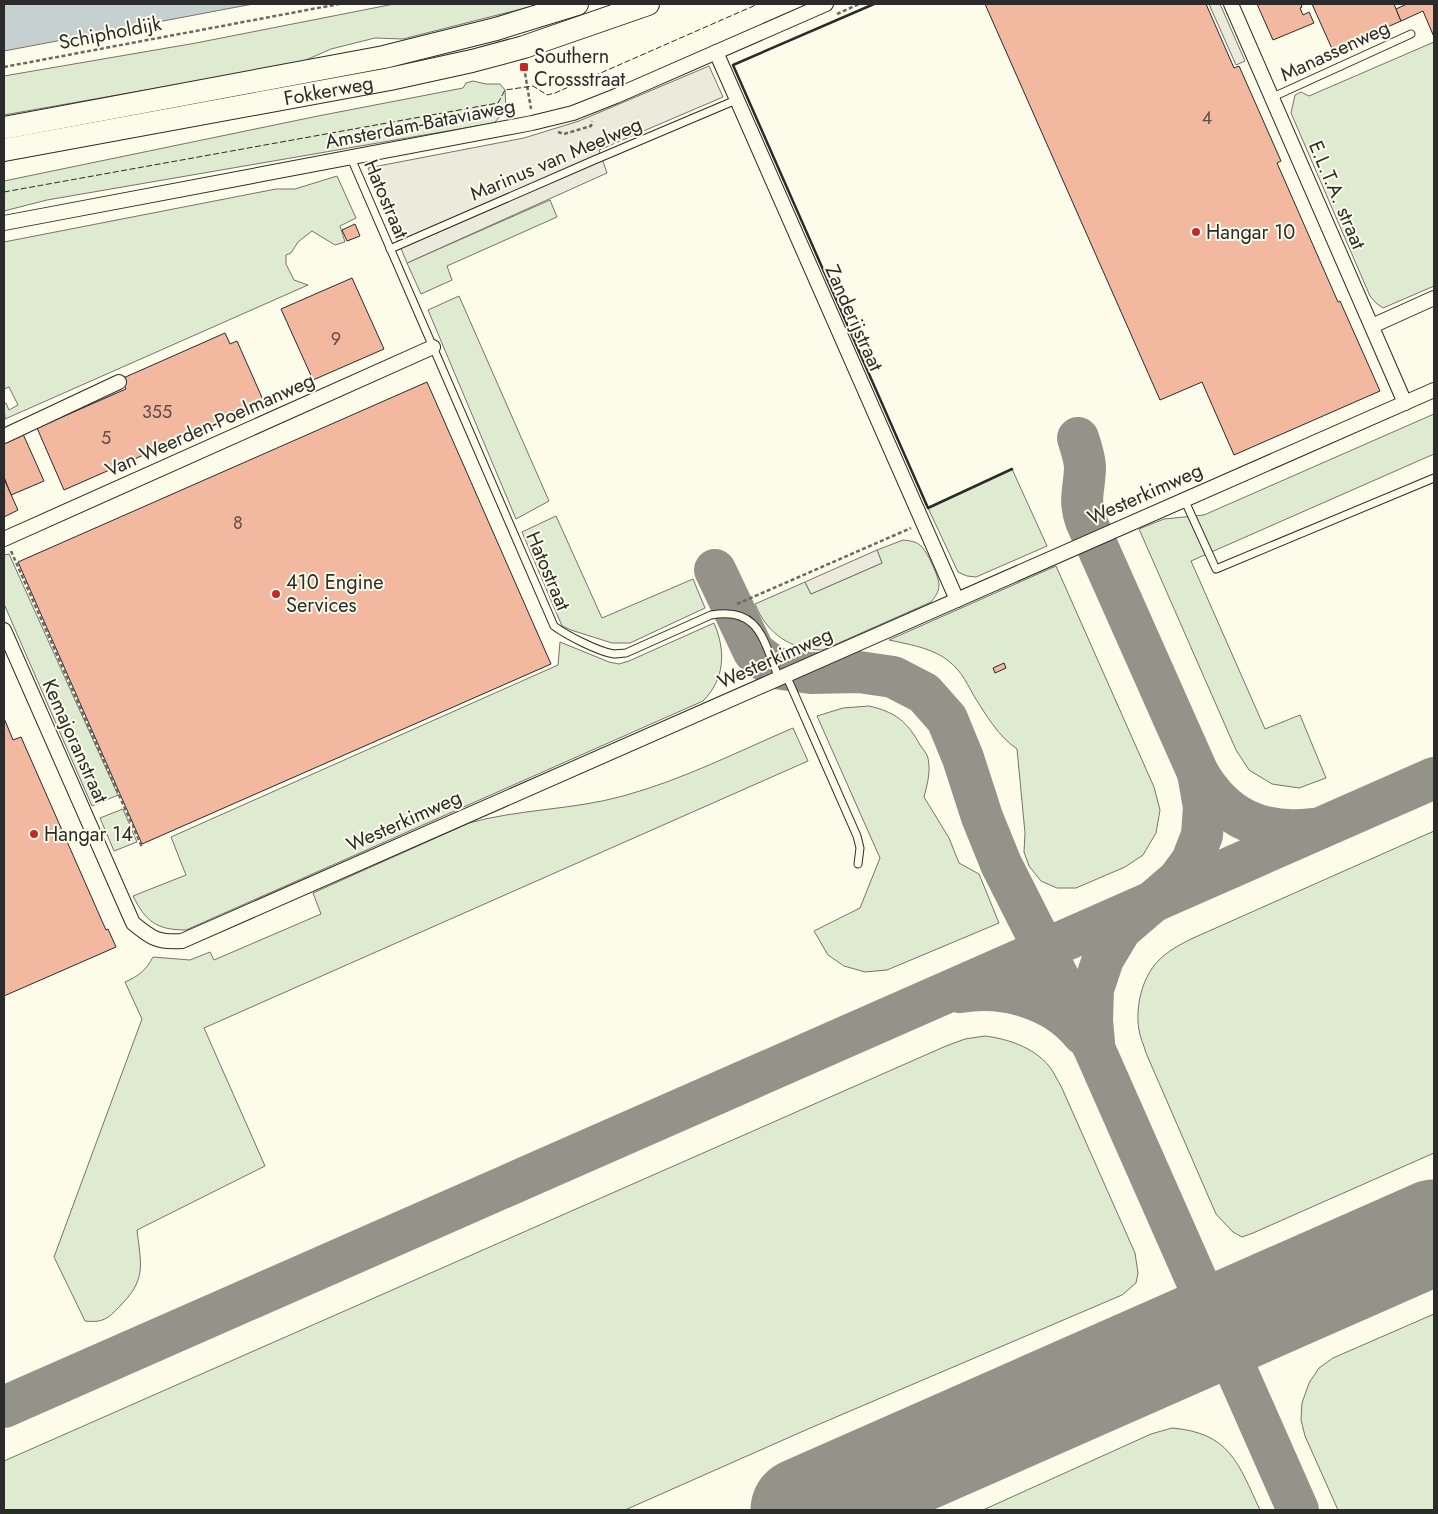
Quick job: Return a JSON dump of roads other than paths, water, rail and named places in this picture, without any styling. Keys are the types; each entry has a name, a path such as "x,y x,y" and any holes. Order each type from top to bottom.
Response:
{"main road":[{"name":"Fokkerweg","path":"4,128 384,57 496,28 577,4"},
{"name":"Fokkerweg","path":"4,150 390,79 472,61 532,44 648,4"}],"street":[{"name":"Amsterdam-Bataviaweg","path":"4,223 351,158 532,123 573,113 826,4"},
{"name":"E.L.T.A. straat","path":"1231,4 1405,403"},
{"name":"Zanderijstraat","path":"716,52 957,600"},
{"path":"1372,326 1434,298"},
{"name":"Van Weerden-Poelmanweg","path":"6,542 433,347"},
{"path":"4,436 119,382"},
{"name":"Westerkimweg","path":"133,923 150,937 168,942 182,941 1434,390"},
{"name":"Kemajoranstraat","path":"4,630 133,923"}],"lane":[{"name":"Manassenweg","path":"1272,97 1411,34"},
{"name":"Marinus van Meelweg","path":"390,249 736,100"},
{"name":"Hatostraat","path":"351,158 554,626 563,633 606,652 616,654 626,653 711,615 725,613 741,616 753,622 783,676"},
{"path":"1184,499 1216,569 1434,478"},
{"path":"783,676 857,836 860,848 858,864"}],"place":[{"name":"Southern Crossstraat","path":"524,67"},
{"name":"Hangar 10","path":"1196,232"},
{"name":"410 Engine Services","path":"276,594"},
{"name":"Hangar 14","path":"34,834"}]}
